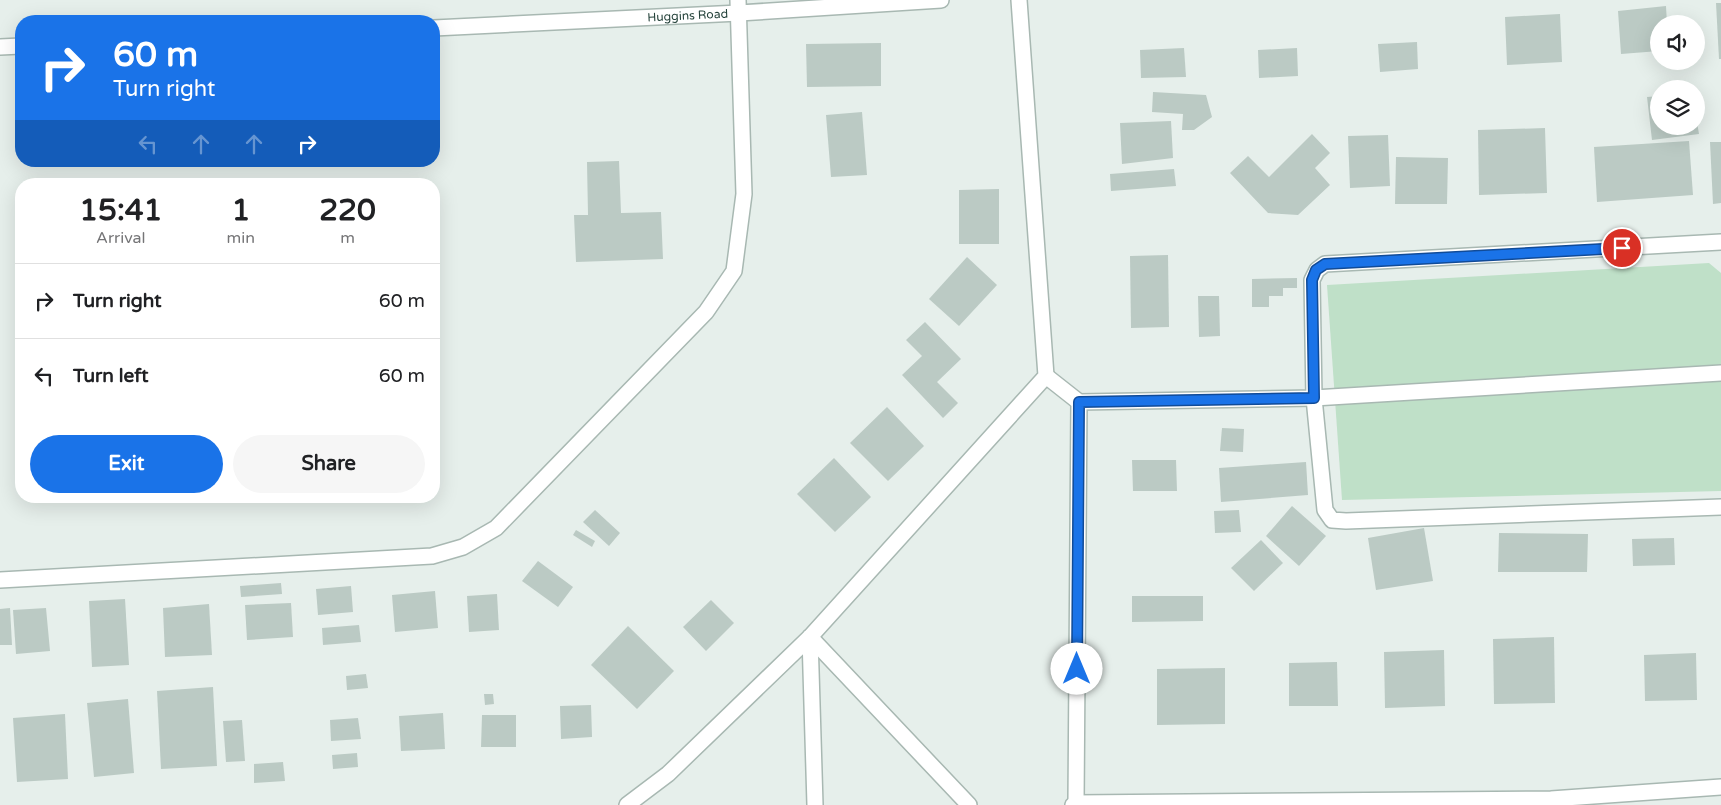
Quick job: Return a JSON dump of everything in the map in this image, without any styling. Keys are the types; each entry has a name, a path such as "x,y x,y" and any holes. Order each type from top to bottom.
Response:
{"street":[{"name":"Huggins Road","path":"440,28 738,7 941,0"},
{"path":"627,805 668,774 810,637 1046,376 1019,0"},
{"path":"0,580 432,556 464,547 496,528 706,312 734,271 744,194 738,7"},
{"path":"0,47 15,46"},
{"path":"1721,242 1325,264 1316,270 1312,280 1314,398 1325,510 1332,520 1721,507"},
{"path":"1046,376 1079,402 1314,398 1721,373"},
{"path":"1079,402 1074,804 1550,802 1721,787"},
{"path":"810,637 815,805"},
{"path":"810,637 969,805"}],"green space":[{"path":"1709,263 1721,273 1721,491 1342,500 1327,285"}],"building":[{"path":"1716,3 1721,3 1721,59 1719,59"},
{"path":"1666,6 1666,15 1650,15 1650,52 1621,54 1618,11"},
{"path":"1560,14 1562,62 1507,65 1505,17"},
{"path":"1417,42 1418,69 1380,72 1378,44"},
{"path":"881,43 881,86 807,87 806,44"},
{"path":"1184,48 1186,77 1141,78 1140,50"},
{"path":"1297,48 1298,76 1259,78 1258,50"},
{"path":"1153,92 1206,95 1212,117 1194,130 1182,130 1183,114 1152,112"},
{"path":"1647,97 1650,97 1650,123"},
{"path":"862,112 867,175 831,177 826,115"},
{"path":"1171,121 1173,158 1122,164 1120,123"},
{"path":"1545,128 1547,193 1479,195 1478,130"},
{"path":"1312,134 1330,153 1315,168 1330,185 1298,215 1268,213 1230,173 1248,156 1269,177"},
{"path":"1388,135 1390,186 1350,188 1348,136"},
{"path":"1651,135 1691,135 1652,140"},
{"path":"1689,141 1693,195 1597,202 1594,147"},
{"path":"1710,142 1721,142 1721,203 1713,204"},
{"path":"1396,157 1448,158 1447,204 1395,204"},
{"path":"619,161 621,213 661,212 663,259 576,262 574,215 588,215 587,162"},
{"path":"1174,169 1176,186 1111,191 1110,174"},
{"path":"999,189 999,244 959,244 959,190"},
{"path":"1168,255 1169,327 1131,328 1130,256"},
{"path":"967,257 997,285 959,326 929,299"},
{"path":"1297,278 1297,288 1283,288 1283,296 1269,296 1269,307 1252,307 1252,279"},
{"path":"1198,296 1219,296 1220,336 1199,337"},
{"path":"925,322 961,359 937,382 958,403 943,418 902,375 922,356 906,340"},
{"path":"887,407 924,446 888,481 850,443"},
{"path":"1222,428 1244,429 1243,452 1220,451"},
{"path":"834,458 871,497 835,532 797,494"},
{"path":"1132,460 1176,460 1177,491 1133,491"},
{"path":"1306,462 1308,495 1221,502 1219,468"},
{"path":"1292,506 1326,536 1299,566 1266,536"},
{"path":"595,510 620,533 609,546 583,522"},
{"path":"1239,510 1241,532 1215,533 1214,511"},
{"path":"1424,528 1433,581 1376,590 1368,538"},
{"path":"576,530 595,541 592,547 573,535"},
{"path":"1499,533 1588,534 1587,572 1498,572"},
{"path":"1674,538 1675,565 1633,566 1632,539"},
{"path":"1261,540 1283,563 1254,591 1231,568"},
{"path":"538,561 573,587 558,607 522,581"},
{"path":"281,583 282,594 241,597 240,586"},
{"path":"351,586 353,612 318,615 316,589"},
{"path":"435,591 438,628 395,632 392,595"},
{"path":"497,594 499,630 469,632 467,596"},
{"path":"1132,596 1203,596 1203,621 1132,622"},
{"path":"125,599 129,665 92,667 89,601"},
{"path":"711,600 734,623 706,651 683,627"},
{"path":"291,603 293,637 247,640 245,605"},
{"path":"209,604 212,655 165,657 163,608"},
{"path":"10,608 12,645 0,645 0,609"},
{"path":"46,608 50,651 16,654 13,610"},
{"path":"359,625 361,642 323,645 322,628"},
{"path":"628,626 674,671 637,709 591,665"},
{"path":"1554,637 1555,703 1494,704 1493,639"},
{"path":"1444,650 1445,706 1385,708 1384,652"},
{"path":"1696,653 1697,700 1645,701 1644,655"},
{"path":"1337,662 1338,706 1289,706 1289,663"},
{"path":"1225,668 1225,724 1157,725 1157,669"},
{"path":"366,674 368,688 347,690 346,676"},
{"path":"213,687 217,766 161,769 157,691"},
{"path":"484,694 493,694 494,704 485,705"},
{"path":"128,699 134,773 94,777 87,703"},
{"path":"591,705 592,737 561,739 560,706"},
{"path":"443,713 445,749 401,751 399,716"},
{"path":"65,714 68,779 17,782 13,718"},
{"path":"482,715 516,715 516,747 481,747"},
{"path":"358,718 361,739 331,741 330,720"},
{"path":"242,720 245,761 226,762 223,721"},
{"path":"357,753 358,767 333,769 332,755"},
{"path":"283,762 285,781 254,783 254,764"}],"route":[{"path":"1077,669 1079,402 1314,398 1312,280 1316,270 1325,264 1622,248"}]}
